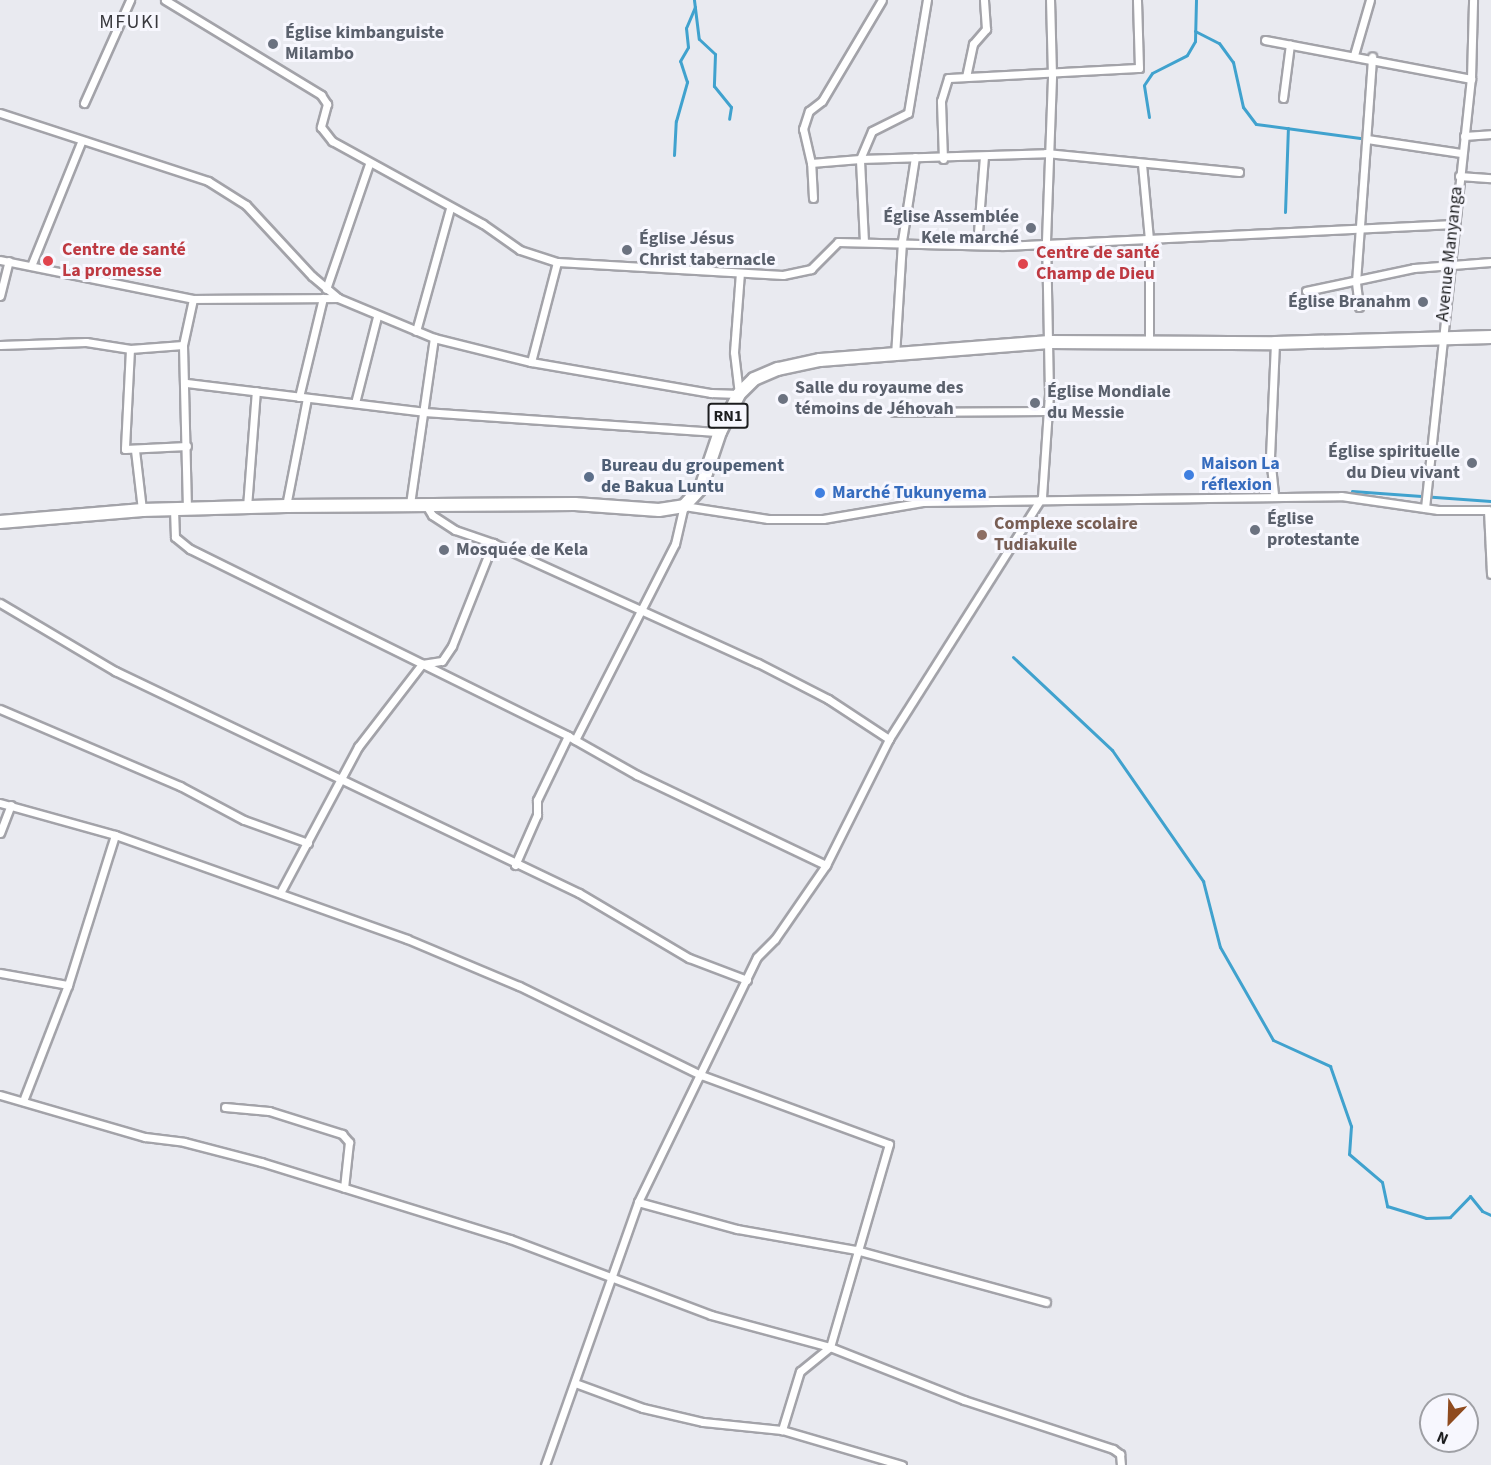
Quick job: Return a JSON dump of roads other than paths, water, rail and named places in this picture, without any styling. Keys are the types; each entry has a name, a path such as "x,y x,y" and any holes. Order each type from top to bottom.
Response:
{"highway":[{"name":"RN1","path":"684,506 701,488 720,432 739,394 754,379 778,369 819,360 895,356 1049,342 1275,344 1491,337"},
{"path":"0,522 142,510 286,506 575,504 659,510 684,506"}],"street":[{"path":"84,103 130,0"},
{"path":"165,0 321,95 327,104 322,132 369,164 483,224 520,250 557,262 794,274 811,268 838,242 902,241 977,245 1046,241 1149,240 1455,224"},
{"path":"813,198 811,163 803,129 809,111 822,100 882,0"},
{"path":"864,242 860,159 872,131 908,113 927,0"},
{"path":"966,77 973,44 986,29 984,0"},
{"path":"545,1465 638,1202 757,957 775,939 826,865 889,740 1042,497 1049,342 1046,153 1052,75 1050,0"},
{"path":"943,159 941,101 948,78 1052,75 1139,68 1137,0"},
{"path":"1354,55 1370,0"},
{"name":"Avenue Manyanga","path":"1425,508 1441,338 1453,262 1461,153 1471,79 1473,0"},
{"path":"1265,40 1372,57 1471,79"},
{"path":"1283,98 1290,44"},
{"path":"1359,307 1356,282 1372,57"},
{"path":"0,114 81,142 208,181 228,191 273,231 326,289 338,298 377,317 434,338 531,362 711,393 739,394 734,352 740,273"},
{"path":"1464,136 1491,134"},
{"path":"1367,139 1461,153"},
{"path":"31,266 81,142"},
{"path":"811,163 860,159 915,157 943,159 1046,153 1239,172"},
{"path":"977,245 984,156"},
{"path":"895,356 902,241 915,157"},
{"path":"326,289 369,164"},
{"path":"1142,164 1149,240 1149,342"},
{"path":"1459,176 1491,178"},
{"path":"416,331 450,208"},
{"path":"0,260 193,299 338,298"},
{"path":"0,296 9,261"},
{"path":"531,362 557,262"},
{"path":"1306,291 1453,262 1491,262"},
{"path":"286,506 322,298"},
{"path":"193,299 183,345 187,447 181,509 175,537 190,549 571,738 637,775 826,865"},
{"path":"355,403 377,317"},
{"path":"410,504 434,338"},
{"path":"0,345 86,342 130,349 183,345"},
{"path":"1274,494 1270,458 1275,344"},
{"path":"130,349 125,449 187,447"},
{"path":"186,383 424,412 720,432"},
{"path":"247,507 256,391"},
{"path":"894,412 1046,411"},
{"path":"135,450 142,510"},
{"path":"515,865 537,816 537,800 675,544 684,506 768,519 823,519 923,502 1042,497 1274,494 1341,496 1425,508 1488,510 1491,574"},
{"path":"425,504 432,515 455,530 493,543 808,689 889,740"},
{"path":"280,893 358,747 422,664 442,661 452,646 493,543"},
{"path":"0,603 97,662 515,865 579,893 689,958 747,980"},
{"path":"0,709 180,786 244,820 308,843"},
{"path":"0,803 115,835 407,939 519,987 701,1076 889,1144 856,1250 830,1347 800,1371 782,1430"},
{"path":"0,833 10,806"},
{"path":"23,1101 68,985 115,835"},
{"path":"0,973 68,985"},
{"path":"0,1095 145,1137 184,1142 261,1162 510,1239 711,1315 830,1347 964,1400 1113,1449 1120,1454 1121,1465"},
{"path":"225,1107 270,1111 342,1134 349,1142 344,1188"},
{"path":"638,1202 747,1232 856,1250 1046,1302"},
{"path":"575,1383 644,1408 703,1422 782,1430 902,1465"}],"waterway":[{"path":"694,0 699,39 715,54 714,86 731,107 729,119"},
{"path":"1149,117 1144,85 1152,73 1187,55 1195,41 1196,0"},
{"path":"674,155 676,121 687,82 680,61 688,47 686,28 695,7"},
{"path":"1195,31 1219,43 1233,62 1243,107 1256,124 1360,138"},
{"path":"1285,212 1288,128"},
{"path":"1352,491 1491,501"},
{"path":"1013,657 1112,750 1203,881 1220,947 1273,1040 1330,1066 1351,1126 1349,1154 1382,1182 1387,1206 1426,1218 1450,1217 1470,1196 1482,1211 1491,1215"}],"place":[{"name":"Église kimbanguiste Milambo","path":"273,44"},
{"name":"Église Assemblée Kele marché","path":"1031,228"},
{"name":"Église Jésus Christ tabernacle","path":"627,250"},
{"name":"Centre de santé La promesse","path":"48,261"},
{"name":"Centre de santé Champ de Dieu","path":"1023,264"},
{"name":"Église Branahm","path":"1423,302"},
{"name":"Salle du royaume des témoins de Jéhovah","path":"783,399"},
{"name":"Église Mondiale du Messie","path":"1035,403"},
{"name":"Église spirituelle du Dieu vivant","path":"1472,463"},
{"name":"Maison La réflexion","path":"1189,475"},
{"name":"Bureau du groupement de Bakua Luntu","path":"589,477"},
{"name":"Marché Tukunyema","path":"820,493"},
{"name":"Église protestante","path":"1255,530"},
{"name":"Complexe scolaire Tudiakuile","path":"982,535"},
{"name":"Mosquée de Kela","path":"444,550"}],"district":[{"name":"MFUKI","path":"130,22"}]}
